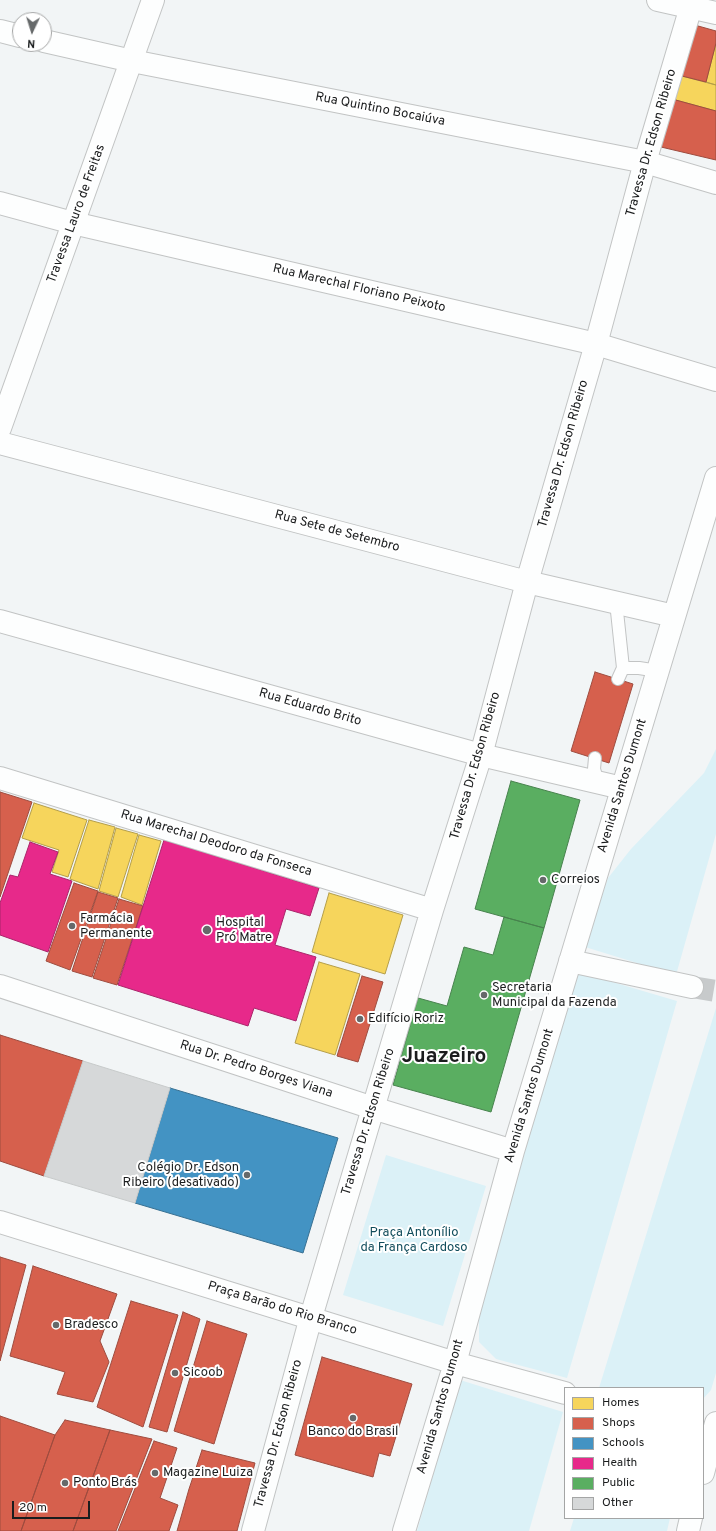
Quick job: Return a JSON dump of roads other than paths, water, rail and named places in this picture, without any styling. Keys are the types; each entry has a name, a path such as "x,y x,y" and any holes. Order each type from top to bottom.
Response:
{"street":[{"name":"Travessa Lauro de Freitas","path":"0,428 153,0"},
{"path":"658,0 692,3 716,12"},
{"name":"Travessa Dr. Edson Ribeiro","path":"253,1531 311,1317 432,910 481,755 527,582 596,344 645,162 692,3"},
{"path":"0,31 12,34"},
{"name":"Rua Quintino Bocaiúva","path":"52,43 132,61 645,162 716,182"},
{"name":"Rua Marechal Floriano Peixoto","path":"0,204 73,223 596,344 716,380"},
{"name":"Rua Sete de Setembro","path":"0,443 527,582 674,616"},
{"name":"Avenida Santos Dumont","path":"404,1531 455,1363 513,1151 716,478"},
{"name":"Rua Eduardo Brito","path":"0,621 481,755 622,788"},
{"name":"Rua Marechal Deodoro da Fonseca","path":"0,778 432,910"},
{"path":"570,961 692,987"},
{"name":"Rua Dr. Pedro Borges Viana","path":"0,986 373,1108 513,1151"},
{"name":"Praça Barão do Rio Branco","path":"0,1222 311,1317 455,1363 564,1393"},
{"path":"704,1468 711,1430"},
{"path":"688,1531 691,1519"}],"lane":[{"path":"616,602 623,668 618,679"},
{"path":"623,668 639,668 658,671"},
{"path":"594,758 594,768 598,783"}],"tunnel":[{"path":"692,987 716,991"}],"place":[{"name":"Correios","path":"543,880"},
{"name":"Farmácia Permanente","path":"72,926"},
{"name":"Hospital Pró Matre","path":"207,930"},
{"name":"Secretaria Municipal da Fazenda","path":"484,995"},
{"name":"Edifício Roriz","path":"360,1019"},
{"name":"Colégio Dr. Edson Ribeiro (desativado)","path":"247,1175"},
{"name":"Bradesco","path":"56,1325"},
{"name":"Sicoob","path":"175,1373"},
{"name":"Banco do Brasil","path":"353,1418"},
{"name":"Magazine Luiza","path":"155,1473"},
{"name":"Ponto Brás","path":"65,1483"}],"district":[{"name":"Juazeiro","path":"444,1058"}],"park label":[{"name":"Praça Antonílio da França Cardoso","path":"414,1240"}]}
